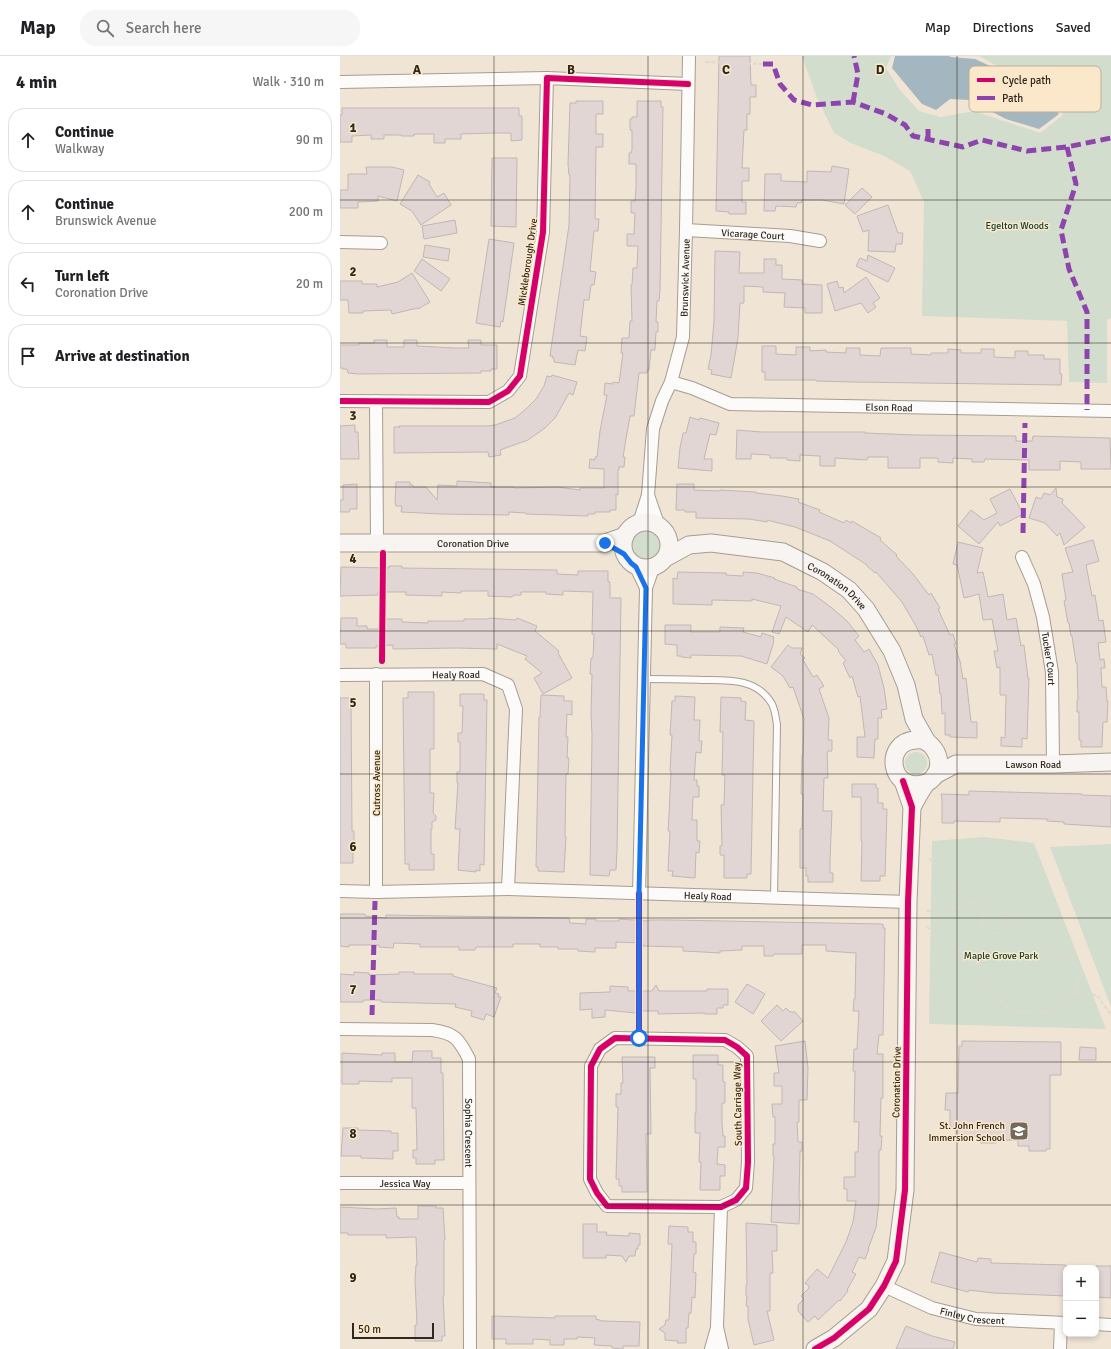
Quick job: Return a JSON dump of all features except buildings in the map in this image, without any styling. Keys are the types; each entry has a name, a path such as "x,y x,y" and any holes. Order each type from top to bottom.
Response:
{"street":[{"name":"Brunswick Avenue","path":"639,523 648,495 653,429 662,400 671,382 683,337 689,56"},
{"path":"340,82 547,78 688,84"},
{"name":"Mickleborough Drive","path":"340,401 489,402 508,391 520,376 543,232 547,78"},
{"name":"Vicarage Court","path":"686,230 790,236 820,241"},
{"path":"340,242 381,242"},
{"name":"Elson Road","path":"671,382 692,388 730,404 1111,411"},
{"path":"376,401 377,542"},
{"name":"Brunswick Avenue","path":"648,495 662,529"},
{"path":"646,588 636,567 624,554 623,548 625,536 628,530 639,523 652,522 689,545"},
{"path":"636,567 654,568 664,562 670,545 662,529"},
{"name":"Coronation Drive","path":"340,543 605,543 625,536"},
{"name":"Coronation Drive","path":"605,543 624,554"},
{"name":"Coronation Drive","path":"667,556 689,545 711,543 783,552 823,572 850,590 866,609 892,651 906,686 914,719 932,747"},
{"name":"Tucker Court","path":"1022,557 1034,584 1043,617 1052,672 1053,764"},
{"path":"639,894 646,588 654,568"},
{"name":"Cutross Avenue","path":"376,674 376,892"},
{"name":"Healy Road","path":"340,675 483,674 508,685 516,709 508,889"},
{"path":"914,719 905,742 897,750 894,761 896,773 904,781 914,785 931,779 939,763 938,756 932,747"},
{"path":"905,742 916,740 932,747 956,764"},
{"name":"Lawson Road","path":"931,779 956,764 1053,764 1111,762"},
{"name":"Coronation Drive","path":"912,807 931,779"},
{"name":"Coronation Drive","path":"815,1349 834,1338 869,1309 884,1286 896,1261 905,1190 908,902 912,807 904,781"},
{"name":"Healy Road","path":"340,891 376,892 508,889 908,902"},
{"name":"Sophia Crescent","path":"340,1029 432,1030 446,1032 460,1042 469,1059 470,1349"},
{"name":"South Carriage Way","path":"615,1038 725,1040 737,1047 746,1056 748,1162 746,1188 736,1200 721,1207 607,1206 597,1193 590,1179 591,1066 600,1050 615,1038"},
{"name":"Jessica Way","path":"340,1183 469,1183"},
{"path":"711,1349 717,1327 721,1207"},
{"name":"Finley Crescent","path":"884,1286 932,1308 976,1319 1063,1323"},
{"path":"1060,1349 1063,1323"},
{"path":"1099,1324 1111,1325"},
{"path":"717,1327 722,1349"}],"lane":[{"path":"644,679 742,681 755,687 772,704 777,725 774,898"}],"path":[{"path":"705,62 763,64"},
{"path":"928,857 954,888 971,900 984,914 982,925 990,933 1001,932 1009,920"},
{"path":"952,910 954,888"},
{"path":"927,911 952,910 966,905 971,900"},
{"path":"927,928 978,964 990,993 1014,1011 1044,1013 1064,1003 1074,993 1081,973 1070,958 1037,946 1009,920 1006,912 1000,907 971,900"},
{"path":"1074,993 1097,996 1111,1015"},
{"path":"1064,1003 1078,1028"}],"green space":[{"name":"Egelton Woods","path":"802,56 891,56 886,68 900,90 919,111 941,117 977,112 1040,133 1063,115 1061,112 1101,112 1101,66 997,66 979,56 1111,56 1111,318 1107,320 1107,383 1069,382 1067,321 922,316 924,202 910,171 884,156 851,143 834,133 817,98"},
{"path":"647,530 658,534 662,545 658,556 647,560 636,556 632,545 636,534"},
{"path":"916,752 924,755 927,763 924,771 916,774 908,771 905,763 908,755"},
{"name":"Maple Grove Park","path":"984,837 1034,843 1106,1029 929,1024 932,841"},
{"path":"1111,844 1111,1007 1050,847"}],"shaded area":[{"path":"895,56 949,56 975,59 990,66 969,66 969,100 950,99 936,110 922,104 892,68"},
{"path":"992,112 1057,112 1059,114 1039,129 1006,119"}],"marked path":[{"path":"853,102 858,74 854,56"},
{"path":"763,64 773,64 780,84 794,100 812,105 853,102 886,114 905,125 913,136 963,147 982,140 1027,151 1067,147 1111,138"},
{"path":"928,128 928,139"},
{"path":"1067,147 1076,184 1061,230 1069,269 1087,312 1087,410"},
{"path":"1023,533 1025,423"},
{"path":"372,1015 375,901"}],"cycle path":[{"path":"340,401 489,402 508,391 520,376 543,232 547,78 688,84"},
{"path":"382,661 383,553"},
{"path":"815,1349 834,1338 869,1309 884,1286 896,1261 905,1190 908,902 912,807 903,781"},
{"path":"639,894 639,1038"},
{"path":"615,1038 725,1040 737,1047 747,1056 748,1162 746,1188 736,1200 721,1207 607,1206 597,1193 590,1179 591,1066 600,1049 615,1038"}],"place":[{"name":"St. John French Immersion School","path":"1019,1131"}],"route":[{"path":"605,543 624,554 636,567 646,588 639,894 639,1038"}]}
